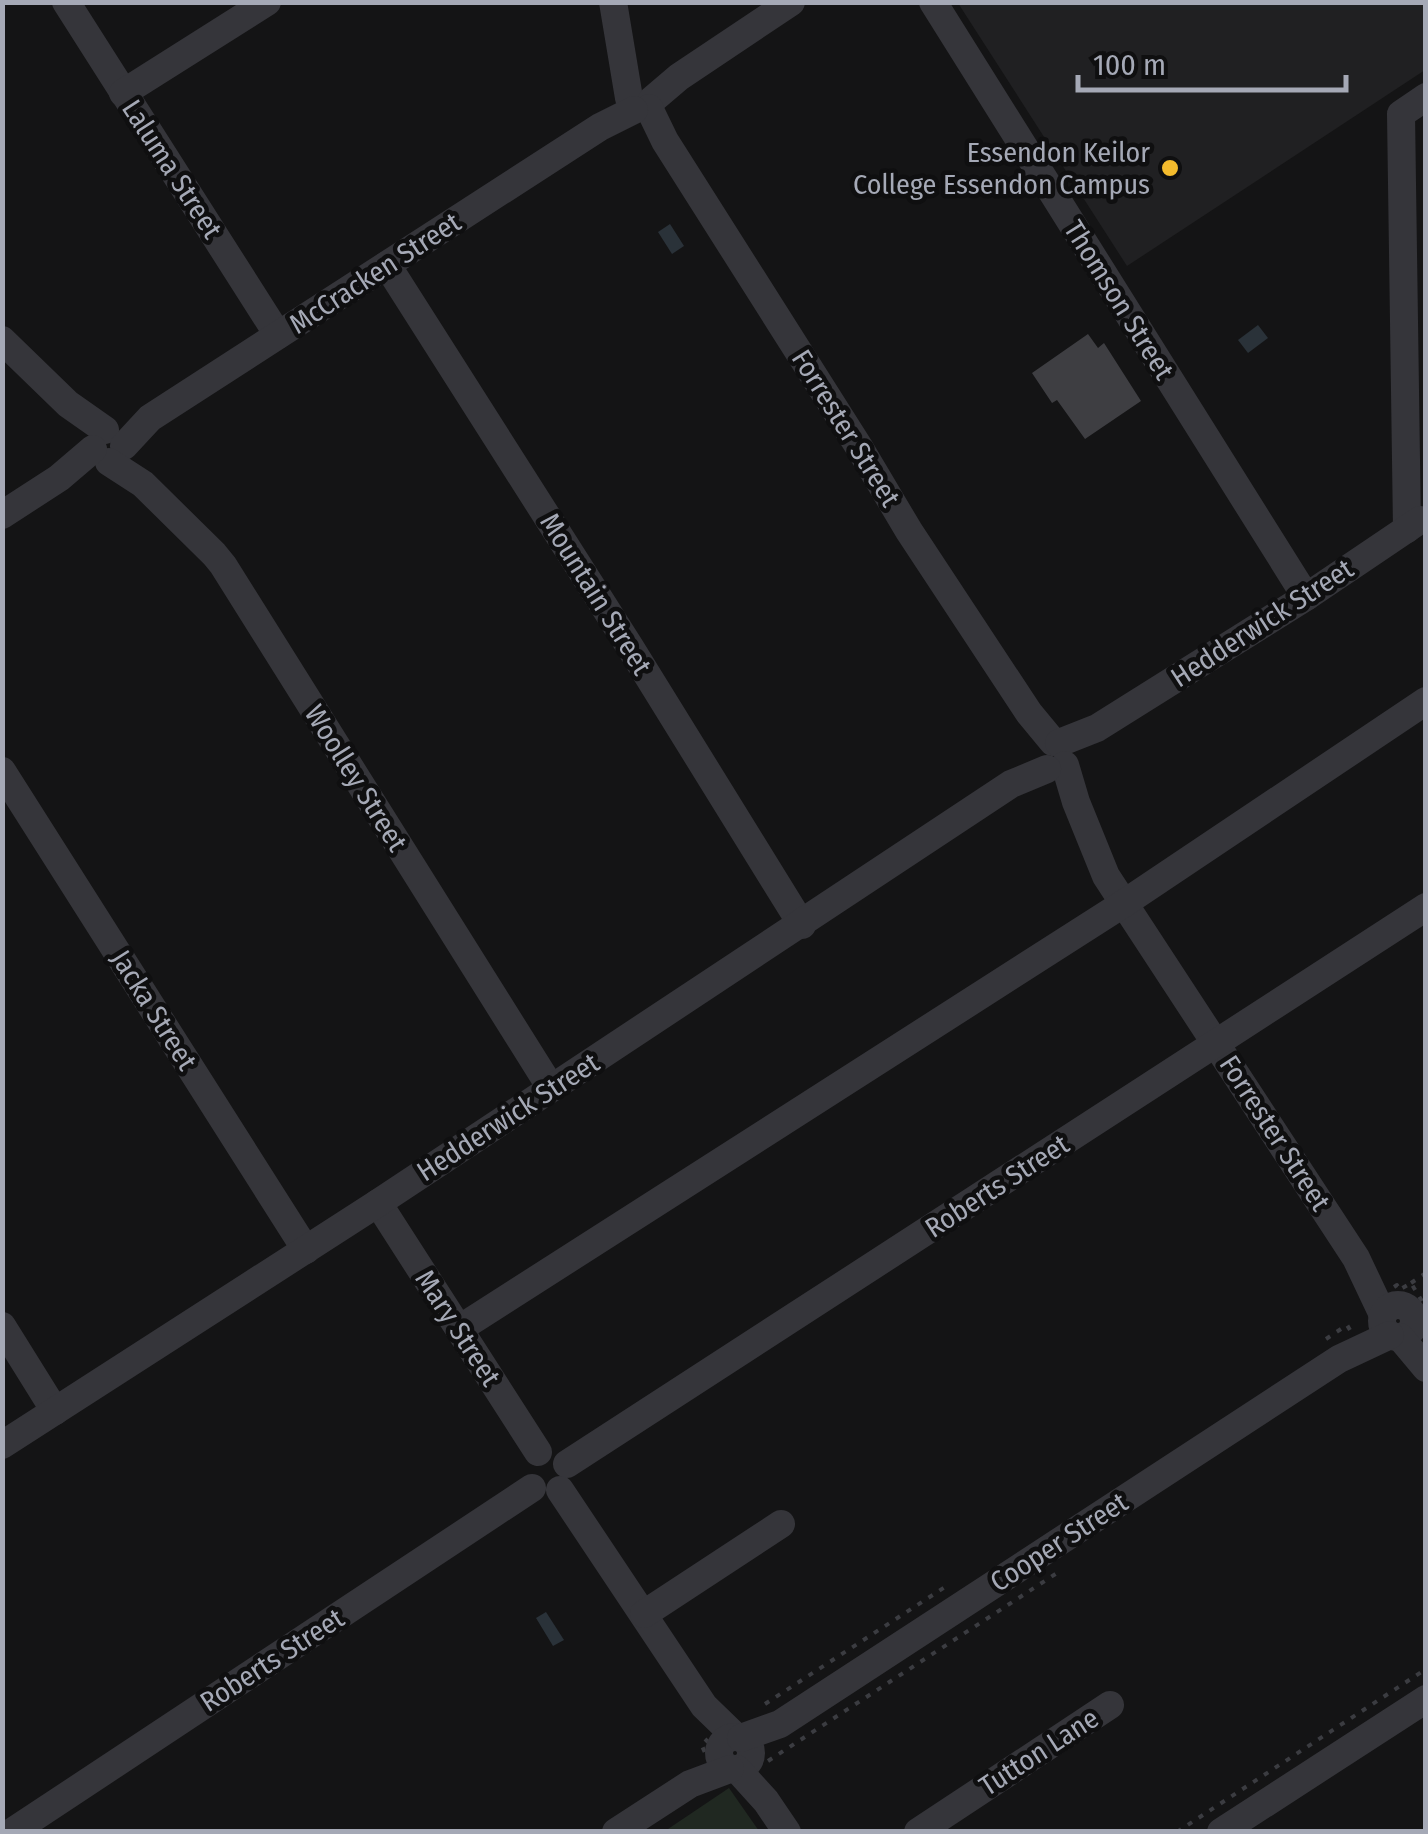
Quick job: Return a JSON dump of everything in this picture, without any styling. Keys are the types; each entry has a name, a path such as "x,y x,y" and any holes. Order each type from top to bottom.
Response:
{"street":[{"name":"Laluma Street","path":"66,2 278,335"},
{"path":"123,93 267,2"},
{"name":"Forrester Street","path":"613,2 624,63 640,101 1029,714 1076,802 1106,876 1123,904 1356,1258 1404,1315 1426,1357"},
{"name":"McCracken Street","path":"2,515 791,2"},
{"name":"Thomson Street","path":"932,2 1306,597"},
{"path":"1416,522 1401,114 1426,98"},
{"name":"Mountain Street","path":"387,266 802,924"},
{"name":"Woolley Street","path":"2,340 223,566 551,1088"},
{"name":"Hedderwick Street","path":"2,1445 1416,522"},
{"path":"459,1329 1123,904 1426,700"},
{"name":"Jacka Street","path":"2,771 306,1250"},
{"name":"Roberts Street","path":"564,1477 1426,907"},
{"name":"Mary Street","path":"378,1203 538,1452"},
{"name":"Forrester Street","path":"1404,1315 1426,1368"},
{"name":"Cooper Street","path":"616,1832 1404,1315"},
{"path":"2,1326 56,1410"},
{"path":"564,1477 545,1494 532,1488 526,1477 528,1461 538,1452 558,1453 564,1477 644,1614 787,1832"},
{"name":"Roberts Street","path":"12,1832 532,1488"},
{"path":"644,1614 781,1524"},
{"path":"1221,1832 1426,1698"},
{"name":"Tutton Lane","path":"918,1832 1110,1705"}],"path":[{"path":"1404,1315 1426,1273"},
{"path":"1177,1832 1426,1669"}],"shaded area":[{"name":"Essendon Keilor College Essendon Campus","path":"958,3 1425,3 1425,70 1127,266"},
{"path":"670,224 684,246 672,254 658,232"},
{"path":"1258,325 1268,338 1248,353 1238,340"},
{"path":"546,1612 564,1640 553,1646 536,1618"},
{"path":"729,1788 759,1831 665,1831"}],"building":[{"path":"1088,334 1098,348 1104,343 1141,401 1085,439 1057,400 1052,403 1032,373"}],"place":[{"name":"Essendon Keilor College Essendon Campus","path":"1170,168"}]}
